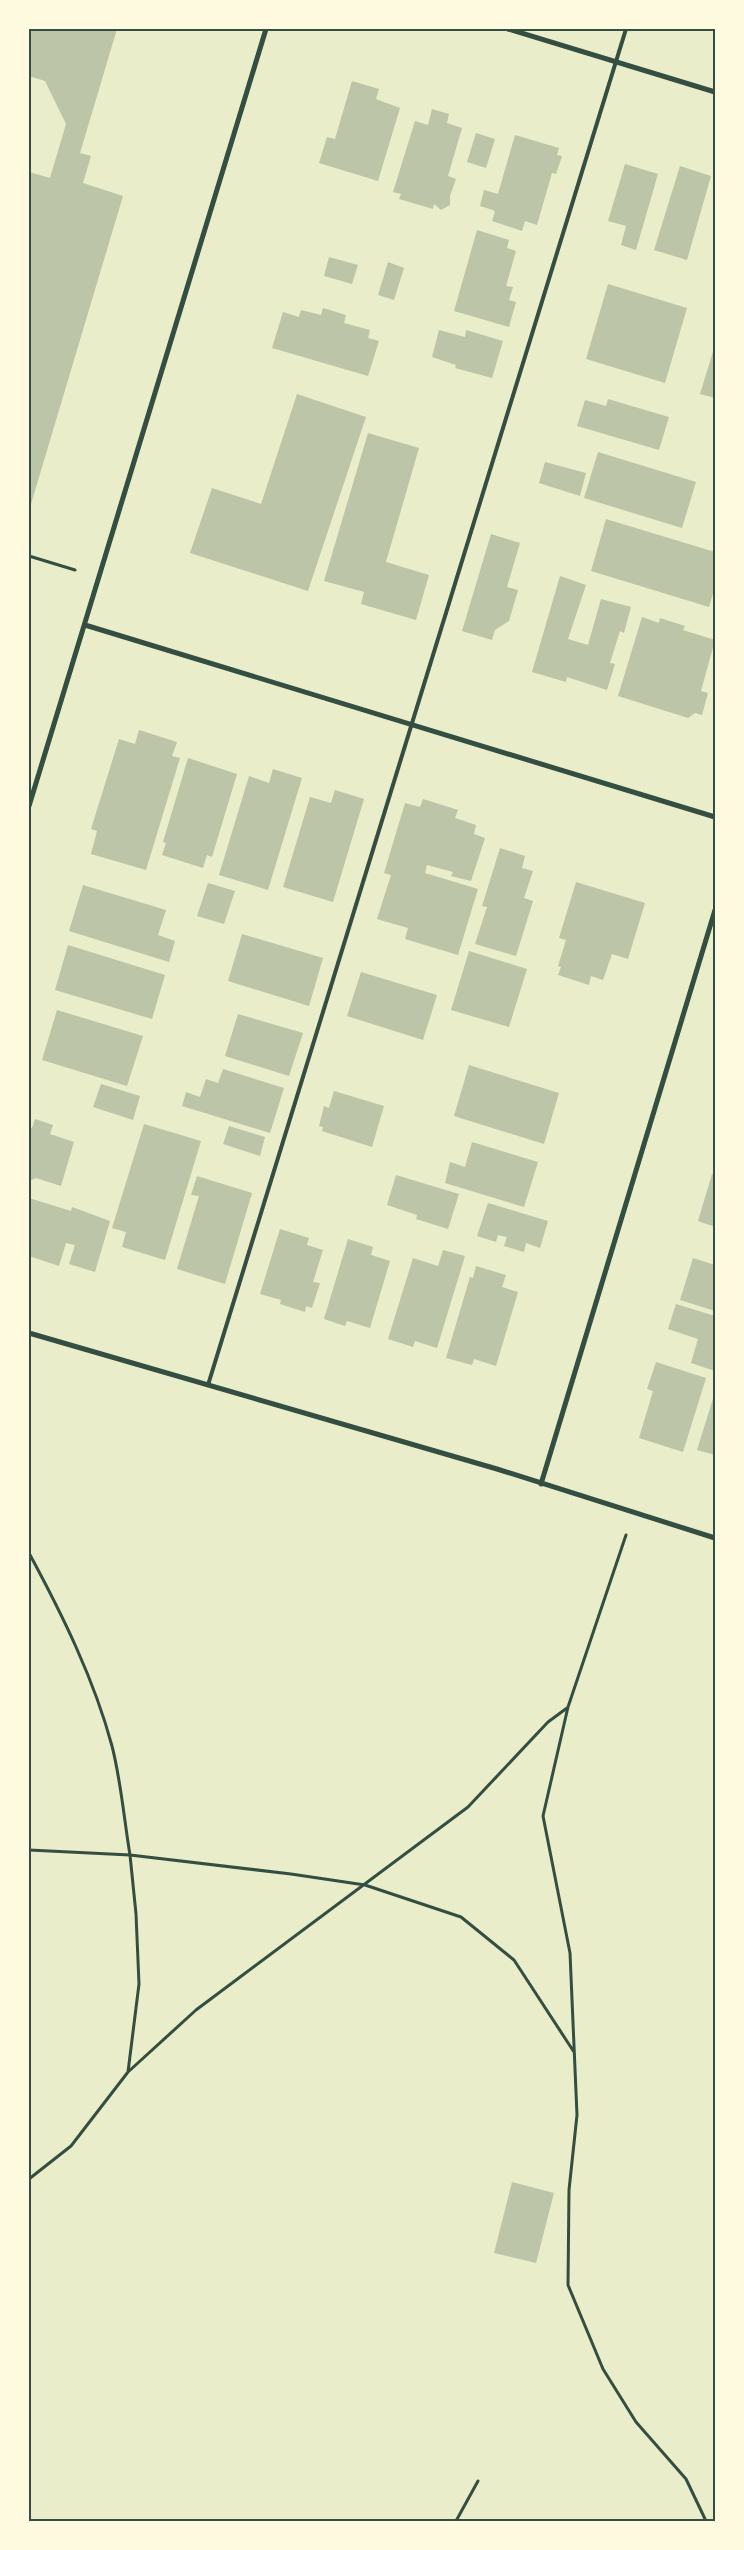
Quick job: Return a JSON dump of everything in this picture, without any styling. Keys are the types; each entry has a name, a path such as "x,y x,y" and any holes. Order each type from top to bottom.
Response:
{"street":[{"path":"29,806 266,29"},
{"path":"508,29 715,92"},
{"path":"85,625 715,817"},
{"path":"542,1484 715,910"},
{"path":"29,1333 542,1484 715,1538"}],"lane":[{"path":"208,1385 626,29"}],"path":[{"path":"29,556 100,578"},
{"path":"633,1513 616,1572 568,1707 543,1816 570,1953 577,2115 569,2190 568,2285 603,2369 636,2422 686,2479 706,2521"},
{"path":"29,1553 49,1590 92,1686 112,1747 130,1855 136,1914 139,1984 128,2072"},
{"path":"29,2179 71,2146 128,2072 196,2010 256,1963 365,1885 468,1806 548,1722 568,1707"},
{"path":"29,1850 130,1855 291,1874 365,1885 461,1917 514,1960 574,2053"},
{"path":"456,2521 478,2481"}],"building":[{"path":"29,29 117,29 80,153 91,156 83,183 123,196 31,504 29,503 29,172 50,178 66,124 45,81 29,76"},
{"path":"352,81 379,89 376,99 400,108 378,181 319,163 327,137 335,139"},
{"path":"432,109 449,114 447,123 462,128 448,176 456,179 450,196 450,205 441,210 434,204 433,209 399,199 401,194 393,192 415,121 428,125"},
{"path":"476,133 495,139 486,168 467,162"},
{"path":"515,135 559,148 557,155 562,156 556,174 552,173 537,225 525,221 522,231 492,221 495,212 480,206 484,190 498,194"},
{"path":"625,164 658,174 636,250 621,245 626,226 608,221"},
{"path":"680,166 711,176 687,260 654,250"},
{"path":"477,230 509,240 507,248 516,251 506,286 513,287 509,300 516,302 509,327 454,311"},
{"path":"329,257 358,265 352,284 324,276"},
{"path":"388,262 404,268 394,300 378,295"},
{"path":"608,284 687,308 665,383 586,359"},
{"path":"323,308 346,315 344,323 370,330 368,338 379,341 368,376 272,348 283,312 299,317 301,310 321,315"},
{"path":"439,330 465,337 466,330 503,341 492,378 455,368 456,365 432,357"},
{"path":"715,345 715,398 700,394"},
{"path":"297,394 366,417 308,591 190,553 212,488 261,504"},
{"path":"608,399 669,417 659,450 577,426 585,400 606,406"},
{"path":"368,433 419,448 386,562 429,575 416,620 361,604 364,592 324,581"},
{"path":"598,452 696,482 682,528 584,498"},
{"path":"545,462 586,473 580,496 539,483"},
{"path":"606,519 715,552 715,587 709,607 591,571"},
{"path":"491,534 520,543 507,587 518,590 509,621 495,630 492,640 462,631"},
{"path":"560,576 586,585 568,639 588,645 601,599 631,607 624,633 620,631 610,663 615,664 607,690 567,677 566,682 532,672"},
{"path":"642,617 659,623 660,618 685,626 683,630 715,640 701,691 708,693 702,715 695,713 688,718 618,696"},
{"path":"139,730 177,742 172,756 180,758 146,870 91,854 97,831 91,829 119,739 135,744"},
{"path":"188,758 237,774 212,857 207,855 203,868 162,855 166,843 163,842"},
{"path":"273,769 302,778 268,890 219,875 249,776 269,783"},
{"path":"335,790 364,799 333,902 283,887 310,797 331,803"},
{"path":"423,799 458,810 455,818 476,825 474,834 485,838 471,881 451,876 453,872 427,865 425,873 478,889 458,955 405,939 408,928 377,919 391,875 384,873 405,803 420,807"},
{"path":"500,848 525,856 522,868 533,871 524,898 533,901 516,956 475,944 487,907 482,906"},
{"path":"576,882 645,903 628,959 612,954 603,980 591,976 589,985 558,975 561,967 558,966 566,940 559,938"},
{"path":"208,883 235,891 224,924 197,916"},
{"path":"83,885 166,910 158,935 175,941 169,962 69,931"},
{"path":"242,934 323,958 309,1006 228,981"},
{"path":"68,945 165,975 152,1019 55,990"},
{"path":"469,951 527,969 509,1027 451,1010"},
{"path":"361,972 437,995 423,1040 347,1016"},
{"path":"57,1010 143,1036 127,1086 42,1060"},
{"path":"238,1014 303,1033 289,1076 225,1056"},
{"path":"469,1065 559,1093 544,1144 454,1116"},
{"path":"223,1069 284,1088 270,1133 182,1106 186,1092 200,1097 206,1079 218,1083"},
{"path":"101,1084 140,1096 133,1120 93,1107"},
{"path":"334,1091 384,1106 372,1147 322,1131 323,1127 319,1126 324,1106 329,1108"},
{"path":"35,1119 53,1125 50,1134 74,1142 61,1186 36,1178 29,1181 29,1127 32,1128"},
{"path":"144,1124 201,1141 165,1260 122,1247 126,1232 112,1228"},
{"path":"229,1126 265,1137 260,1156 223,1144"},
{"path":"472,1142 538,1162 524,1207 445,1183 450,1162 465,1167"},
{"path":"712,1174 715,1175 715,1227 698,1221"},
{"path":"396,1175 459,1194 448,1229 416,1219 417,1215 387,1205"},
{"path":"197,1176 252,1193 225,1284 177,1269 199,1196 191,1195"},
{"path":"29,1198 71,1211 72,1207 110,1221 95,1272 69,1264 75,1245 66,1243 59,1266 29,1256"},
{"path":"488,1203 548,1221 540,1248 526,1243 524,1252 504,1246 507,1237 498,1235 496,1242 477,1236"},
{"path":"280,1229 309,1238 307,1245 323,1250 313,1282 320,1283 312,1308 306,1306 305,1312 280,1304 281,1300 260,1294"},
{"path":"348,1239 373,1247 371,1255 390,1261 370,1328 347,1321 345,1326 324,1319"},
{"path":"443,1250 465,1256 437,1348 415,1341 413,1347 388,1339 413,1258 438,1266"},
{"path":"693,1258 715,1265 715,1311 680,1300"},
{"path":"476,1266 506,1275 502,1287 518,1292 496,1366 474,1359 472,1365 446,1358 470,1277 473,1278"},
{"path":"676,1304 715,1316 715,1371 691,1363 698,1339 668,1329"},
{"path":"656,1362 706,1378 683,1452 639,1438 653,1391 647,1389"},
{"path":"715,1392 715,1455 697,1450"},
{"path":"512,2182 554,2193 536,2263 494,2253"}]}
